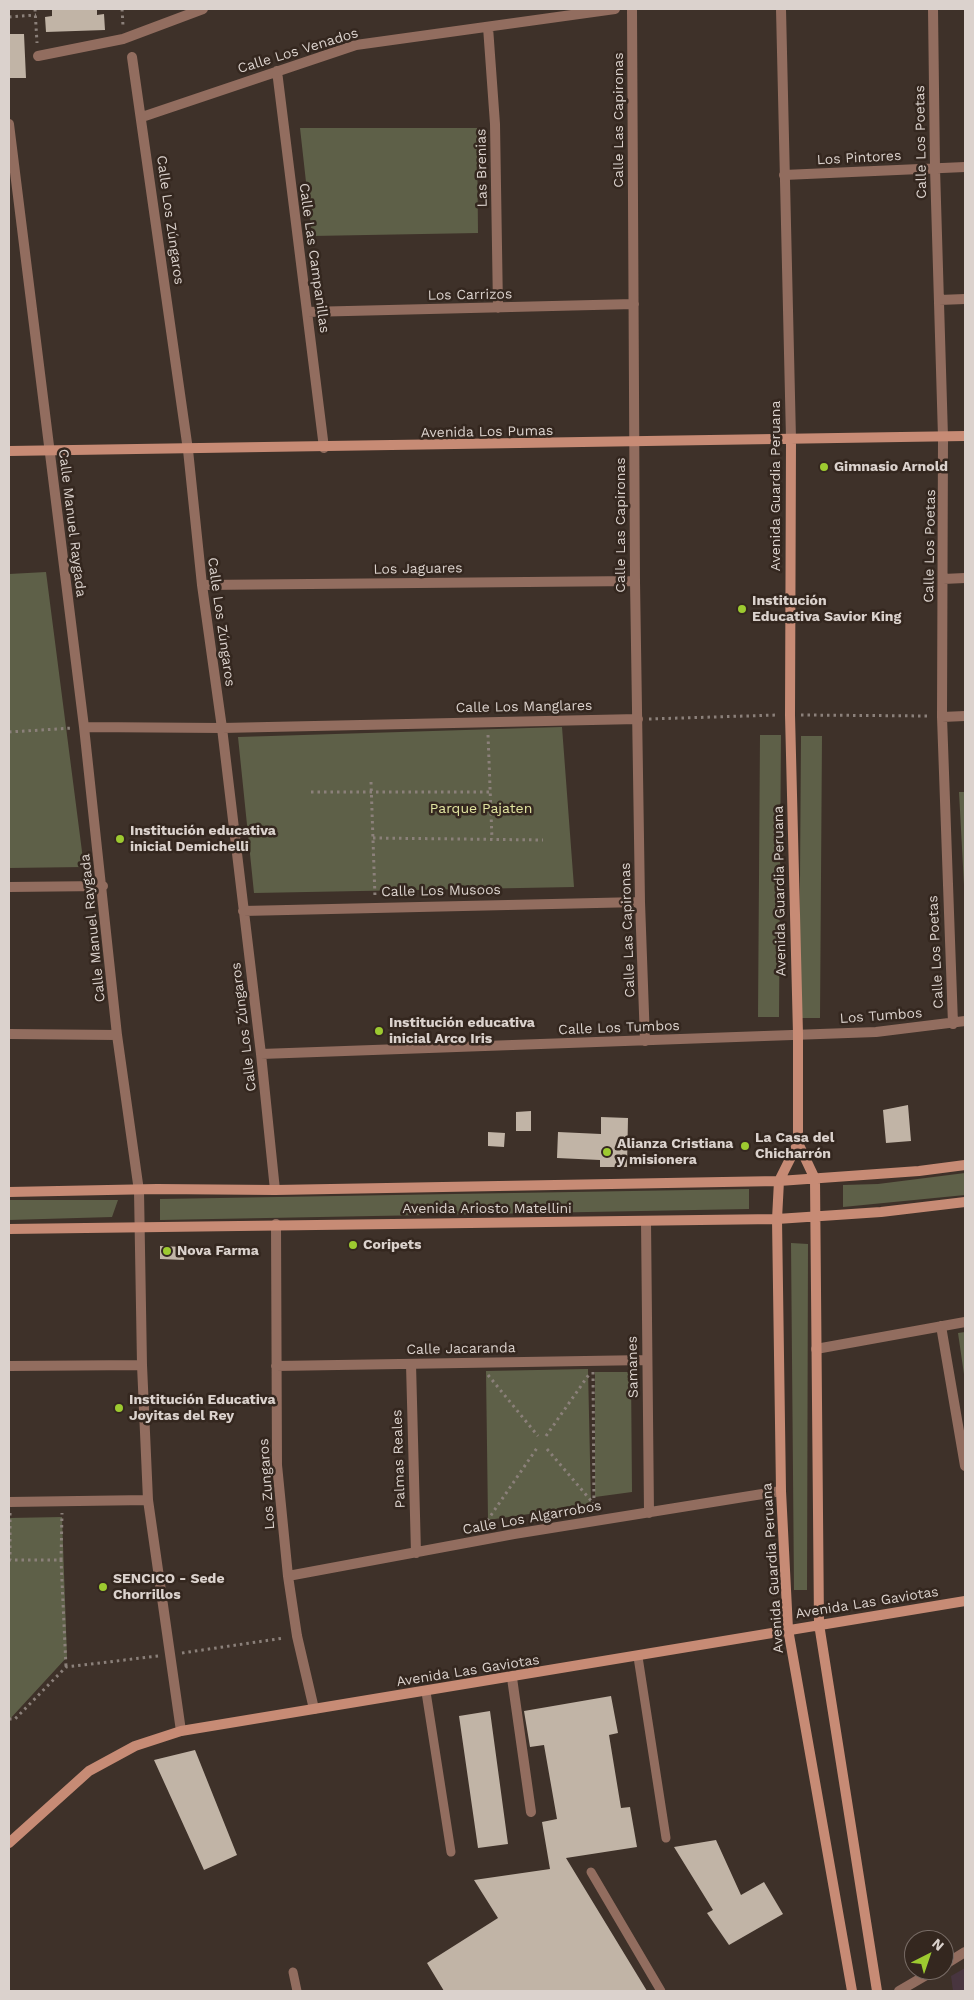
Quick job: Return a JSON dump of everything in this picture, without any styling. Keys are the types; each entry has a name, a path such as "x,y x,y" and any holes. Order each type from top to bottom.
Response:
{"street":[{"path":"38,56 124,39 203,9"},
{"name":"Calle Los Venados","path":"142,117 277,70 356,46 615,9"},
{"name":"Calle Las Capironas","path":"632,9 635,581 640,902 645,1041"},
{"name":"Avenida Guardia Peruana","path":"781,9 790,439 790,714 798,1034 798,1143 815,1179 819,1624 877,1991"},
{"name":"Calle Los Poetas","path":"933,9 935,168 943,437 942,716 953,1024"},
{"name":"Las Brenias","path":"488,27 495,124 498,308"},
{"name":"Calle Los Zúngaros","path":"132,57 188,450 202,585 222,728 261,1054 275,1190"},
{"name":"Calle Las Campanillas","path":"277,70 324,448"},
{"name":"Calle Manuel Raygada","path":"9,124 103,886 117,1035 139,1190 142,1365 148,1500 181,1731"},
{"name":"Los Pintores","path":"784,175 965,167"},
{"path":"939,300 965,299"},
{"name":"Los Carrizos","path":"307,312 634,304"},
{"name":"Avenida Los Pumas","path":"9,452 965,436"},
{"path":"943,579 965,578"},
{"name":"Los Jaguares","path":"202,585 635,581"},
{"path":"942,716 965,716"},
{"name":"Calle Los Manglares","path":"84,727 222,728 638,719"},
{"path":"9,888 103,886"},
{"name":"Calle Los Musoos","path":"243,911 376,906 640,902"},
{"name":"Los Tumbos","path":"798,1034 876,1032 953,1024 965,1021"},
{"path":"9,1034 117,1035"},
{"name":"Calle Los Tumbos","path":"261,1054 798,1034"},
{"name":"Avenida Guardia Peruana","path":"798,1143 779,1181 777,1218 781,1491 788,1629 852,1991"},
{"name":"Avenida Ariosto Matellini","path":"9,1192 275,1190 779,1181 919,1172 965,1165"},
{"name":"Avenida Ariosto Matellini","path":"9,1229 777,1218 881,1212 965,1202"},
{"name":"Samanes","path":"646,1221 649,1513"},
{"name":"Los Zungaros","path":"276,1224 277,1465 288,1576 297,1636 314,1709"},
{"path":"816,1349 965,1322"},
{"path":"941,1326 965,1465"},
{"name":"Calle Jacaranda","path":"276,1366 647,1360"},
{"name":"Palmas Reales","path":"411,1364 416,1553"},
{"path":"9,1366 142,1365"},
{"name":"Calle Los Algarrobos","path":"288,1576 490,1539 781,1491"},
{"path":"9,1502 148,1500"},
{"name":"Avenida Las Gaviotas","path":"9,1844 88,1771 134,1746 181,1731 512,1678 788,1629 965,1601"},
{"path":"512,1678 531,1812"},
{"path":"954,1959 965,1952"},
{"path":"899,1991 918,1980"}],"lane":[{"path":"638,1656 666,1838"},
{"path":"426,1692 451,1852"},
{"path":"591,1872 662,1991"},
{"path":"293,1972 298,1991"}],"path":[{"path":"35,9 38,56"},
{"path":"9,16 36,16"},
{"path":"638,719 790,714 942,716"},
{"path":"487,722 492,839"},
{"path":"9,732 84,727"},
{"path":"371,782 376,906"},
{"path":"311,792 490,792"},
{"path":"373,838 543,840"},
{"path":"478,1363 538,1436"},
{"path":"546,1436 593,1370 594,1522"},
{"path":"490,1539 487,1521 537,1448"},
{"path":"547,1448 594,1503"},
{"path":"9,1502 9,1560 61,1560"},
{"path":"9,1719 15,1719 66,1667 61,1560 62,1513 53,1513"},
{"path":"9,1514 19,1514"}],"shaded area":[{"path":"965,1968 965,1991 953,1991 952,1980 954,1980 954,1974"}],"green space":[{"path":"300,128 477,128 478,233 312,236"},
{"path":"46,572 84,867 9,868 9,574"},
{"name":"Parque Pajaten","path":"562,727 574,887 254,893 238,737"},
{"path":"760,735 781,735 779,1017 758,1017"},
{"path":"801,736 822,736 820,1018 799,1018"},
{"path":"959,792 965,792 965,904"},
{"path":"965,1173 965,1195 843,1207 843,1185 878,1184"},
{"path":"749,1189 749,1209 160,1220 160,1199"},
{"path":"9,1200 118,1200 112,1217 9,1220"},
{"path":"791,1243 808,1244 807,1590 794,1590"},
{"path":"965,1332 965,1381 958,1333"},
{"path":"588,1369 591,1505 488,1520 486,1371"},
{"path":"595,1372 631,1372 632,1492 595,1497"},
{"path":"62,1517 67,1657 9,1720 9,1518"}],"building":[{"path":"52,9 97,9 97,15 104,14 105,30 46,32 45,17 52,16"},
{"path":"9,34 24,34 26,78 9,78"},
{"path":"908,1105 911,1141 886,1143 883,1110"},
{"path":"531,1111 531,1131 516,1131 516,1112"},
{"path":"601,1117 628,1118 627,1167 600,1167 600,1160 557,1158 558,1132 601,1134"},
{"path":"488,1132 505,1133 504,1147 488,1146"},
{"path":"160,1246 184,1247 184,1260 160,1259"},
{"path":"611,1696 618,1733 609,1735 621,1808 630,1807 637,1847 566,1858 647,1991 444,1991 427,1963 498,1918 474,1880 550,1869 542,1822 557,1819 544,1745 530,1747 524,1711"},
{"path":"490,1711 508,1844 478,1848 459,1716"},
{"path":"195,1750 237,1855 204,1870 154,1760"},
{"path":"716,1840 741,1895 764,1882 783,1914 729,1945 707,1913 713,1910 674,1847"}],"place":[{"name":"Gimnasio Arnold","path":"824,467"},
{"name":"Institución Educativa Savior King","path":"742,609"},
{"name":"Institución educativa inicial Demichelli","path":"120,839"},
{"name":"Institución educativa inicial Arco Iris","path":"379,1031"},
{"name":"La Casa del Chicharrón","path":"745,1146"},
{"name":"Alianza Cristiana y misionera","path":"607,1152"},
{"name":"Coripets","path":"353,1245"},
{"name":"Nova Farma","path":"167,1251"},
{"name":"Institución Educativa Joyitas del Rey","path":"119,1408"},
{"name":"SENCICO - Sede Chorrillos","path":"103,1587"}]}
